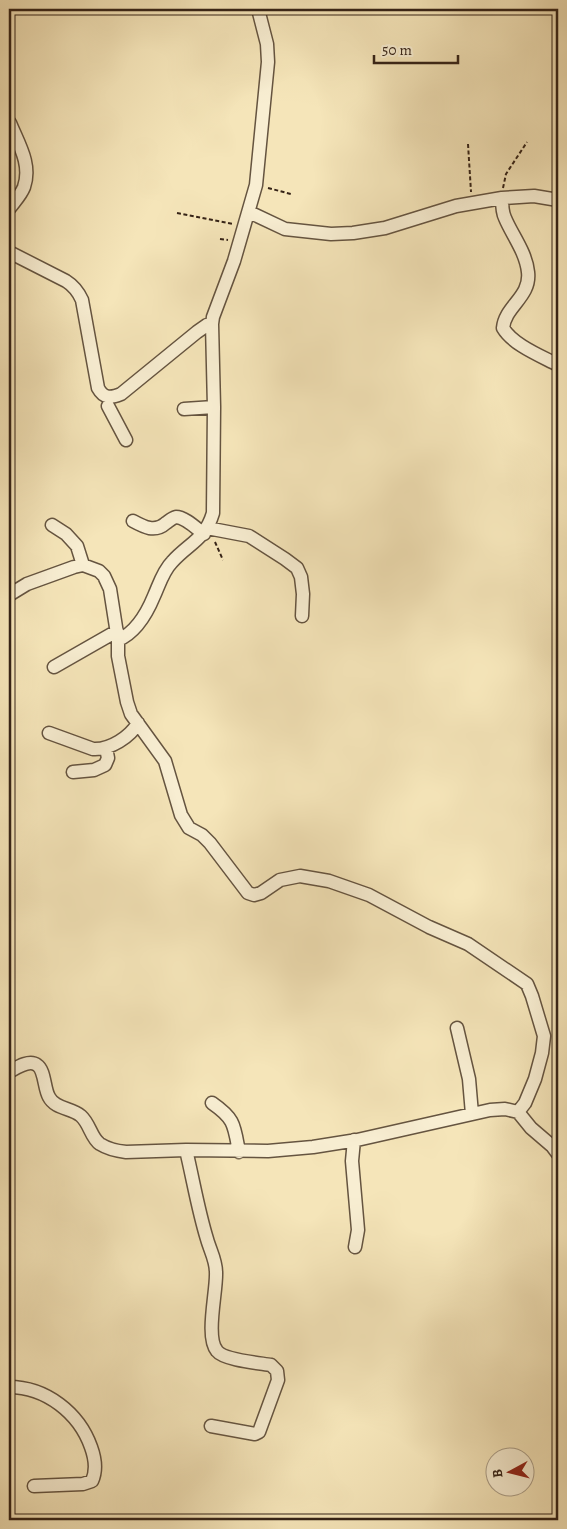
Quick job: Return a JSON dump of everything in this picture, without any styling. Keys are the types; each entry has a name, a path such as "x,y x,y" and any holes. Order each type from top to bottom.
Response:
{"street":[{"path":"54,667 117,635 129,633 145,616 170,563 208,531 213,513 214,407 212,324 245,227 256,185 268,62 267,44 258,9"},
{"path":"9,209 24,187 27,168 10,123"},
{"path":"248,212 285,229 332,234 385,228 456,206 502,198 534,196 558,200"},
{"path":"502,198 504,216 515,237 528,272 525,291 506,316 503,328 507,335 514,340 558,365"},
{"path":"9,252 66,281 74,286 78,292 82,300 98,388 107,397 106,405 126,440"},
{"path":"106,405 207,325 212,324"},
{"path":"184,409 214,407"},
{"path":"133,521 154,529 176,517 208,531 249,536 297,568 301,577 303,594 302,616"},
{"path":"52,525 66,534 77,546 83,565"},
{"path":"9,595 27,584 83,565 99,571 104,576 110,589 118,656 131,714 165,761 181,815 189,828 202,835 210,843 248,893 254,895 280,880 300,876 329,880 369,895 428,927 468,944 527,984 544,1036 542,1053 535,1079 525,1103 518,1112"},
{"path":"48,733 93,749 106,748 128,734 138,723"},
{"path":"73,772 94,770 106,766 108,758 106,748"},
{"path":"457,1028 468,1078 472,1114"},
{"path":"9,1072 30,1063 36,1064 40,1067 48,1096 52,1102 80,1115 85,1120 95,1140 116,1151 268,1151 354,1140 472,1114 506,1109 518,1112 531,1128 552,1146 558,1154"},
{"path":"212,1103 225,1112 234,1123 239,1152"},
{"path":"354,1140 352,1161 358,1230 355,1247"},
{"path":"186,1150 216,1271 212,1323 214,1344 217,1352 225,1356 272,1365 277,1371 278,1380 259,1432 255,1434 211,1426"},
{"path":"9,1387 19,1387 44,1394 60,1405 77,1420 88,1438 94,1456 95,1473 92,1481 83,1484 34,1486"}],"path":[{"path":"502,198 506,174 527,142"},
{"path":"468,144 472,204"},
{"path":"256,185 292,194"},
{"path":"177,213 245,227"},
{"path":"208,531 215,541 223,560"}]}
